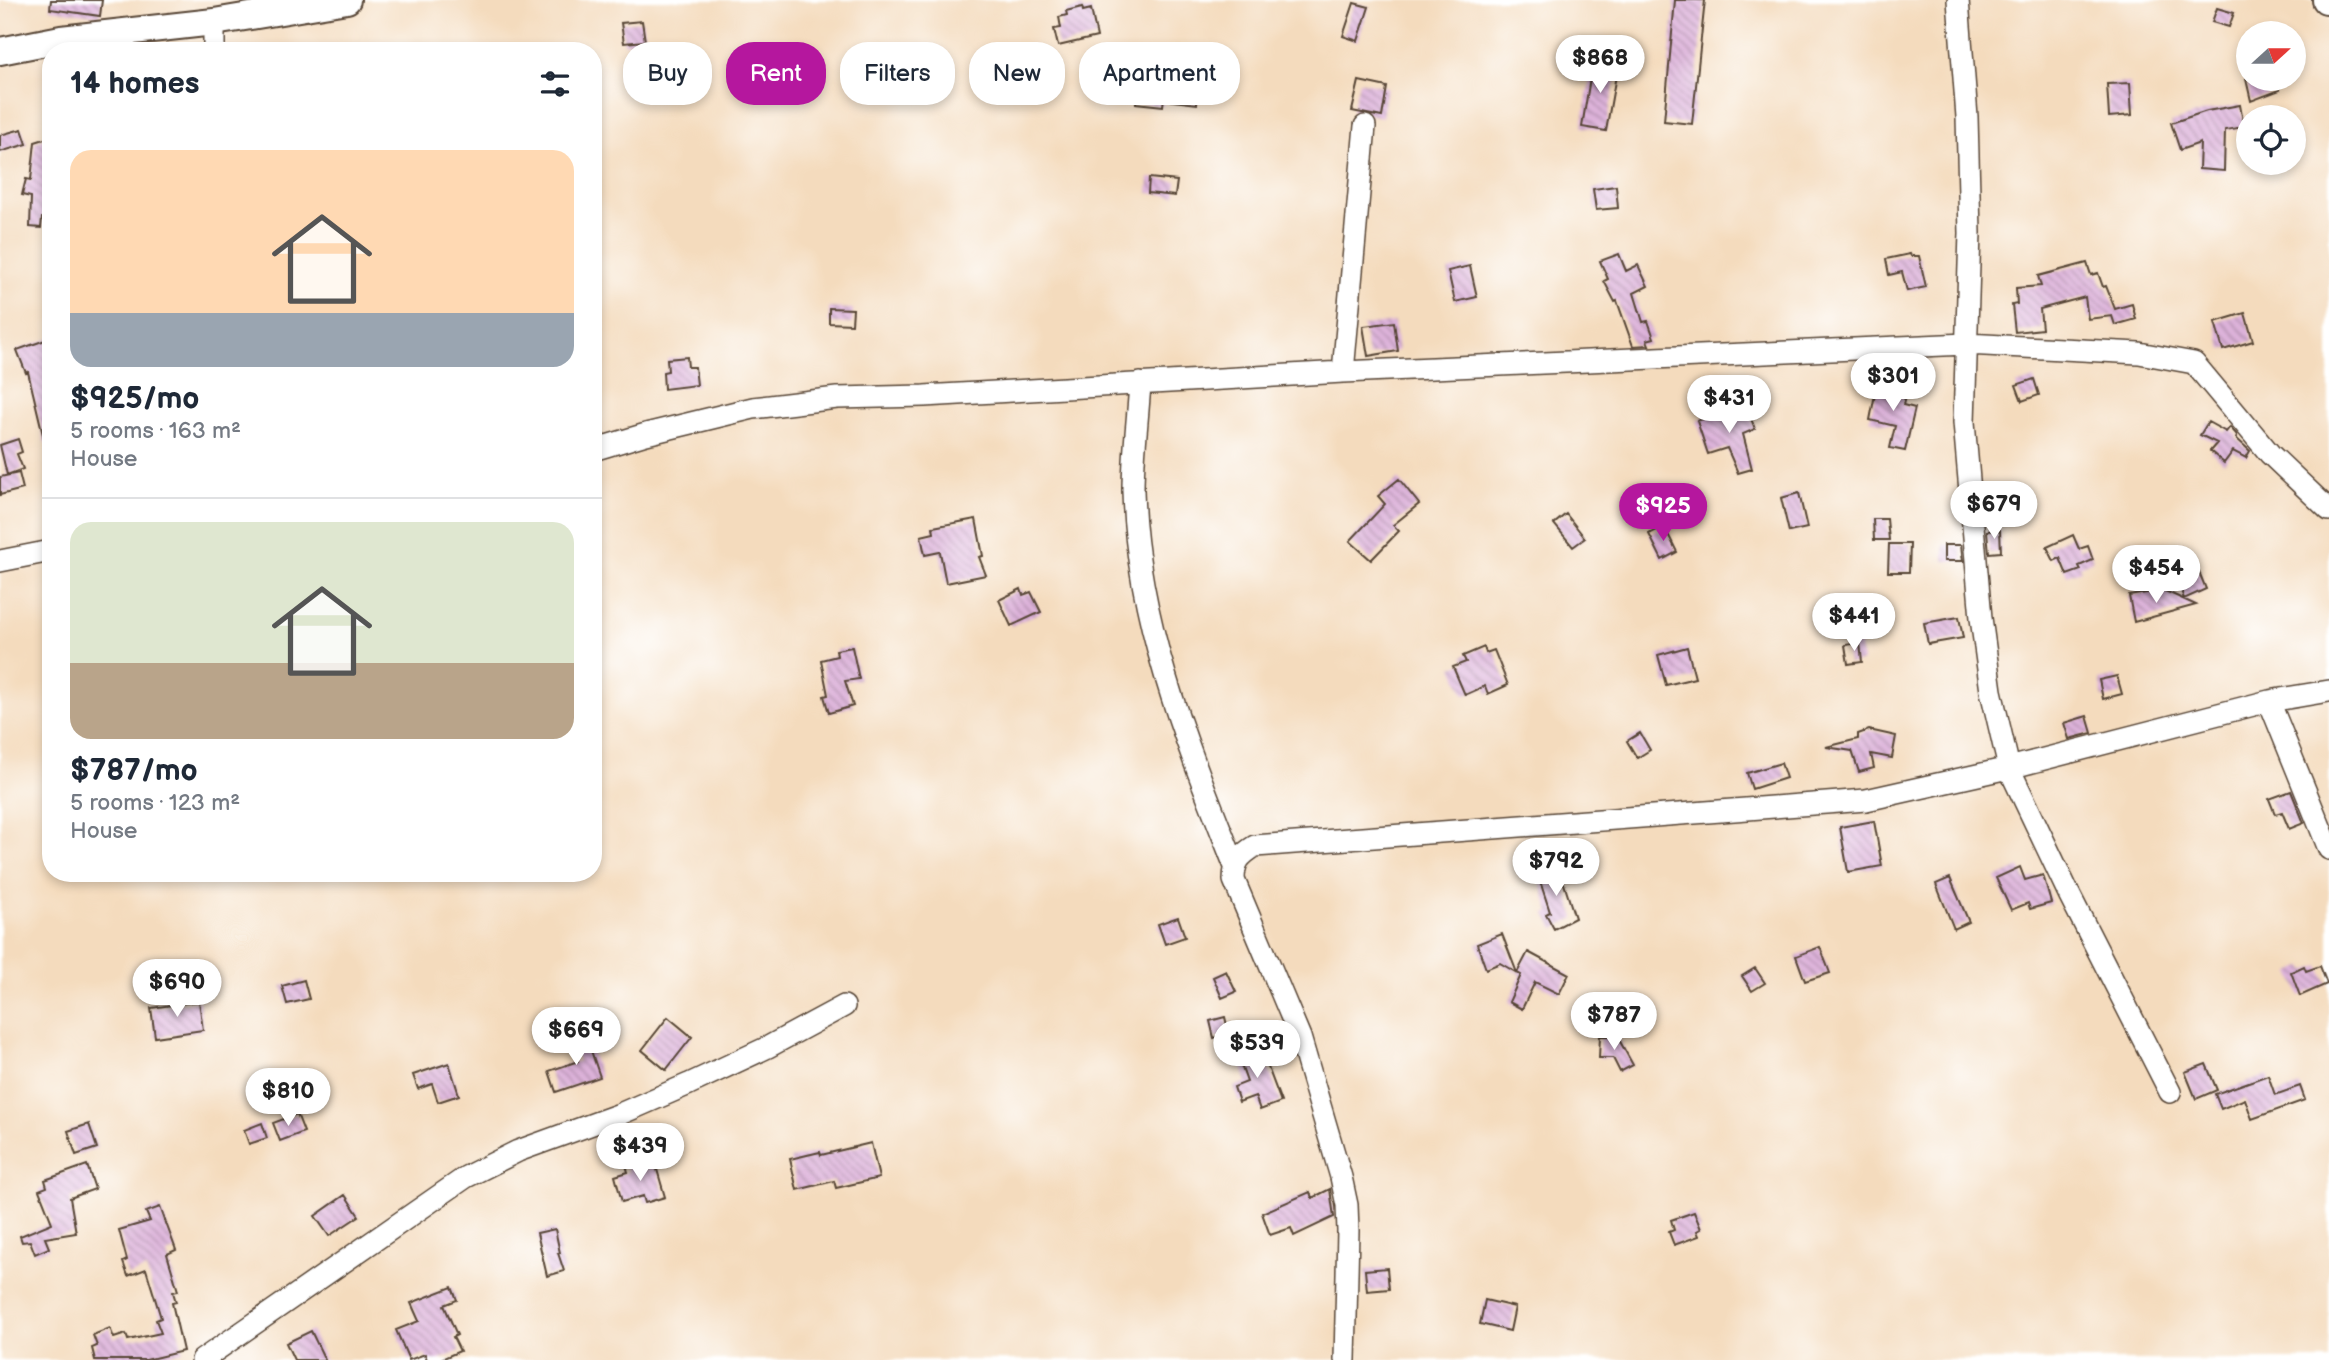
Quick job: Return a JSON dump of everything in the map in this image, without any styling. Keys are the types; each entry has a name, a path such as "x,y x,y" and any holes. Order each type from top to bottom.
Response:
{"street":[{"path":"81,42 347,0"},
{"path":"1958,0 1967,117 1970,233 1964,422 1981,618 1991,691 2009,768 2070,896 2170,1092"},
{"path":"214,22 214,42"},
{"path":"0,51 42,47"},
{"path":"1343,372 1365,126"},
{"path":"602,447 753,408 813,401 1343,372 1966,344 2139,353 2194,363 2270,454 2329,510"},
{"path":"1140,383 1133,489 1138,547 1155,639 1186,743 1234,864 1234,880 1300,1037 1341,1177 1347,1205 1348,1231 1345,1360"},
{"path":"0,561 42,553"},
{"path":"1234,864 1242,854 1255,846 1866,800 2009,768 2269,701 2329,691"},
{"path":"2269,701 2329,849"},
{"path":"202,1360 466,1177 518,1151 621,1114 689,1084 844,1006"}],"building":[{"path":"51,0 102,0 100,16 50,9"},
{"path":"1675,0 1705,0 1692,124 1664,121"},
{"path":"1354,3 1369,7 1358,41 1343,36"},
{"path":"1082,7 1083,11 1091,9 1097,37 1065,44 1065,42 1057,42 1054,29 1061,28 1059,17 1067,15 1066,11"},
{"path":"2217,8 2234,13 2229,27 2212,22"},
{"path":"642,21 645,41 624,42 621,23"},
{"path":"1593,60 1618,64 1606,131 1582,127"},
{"path":"1359,81 1387,87 1382,117 1352,111"},
{"path":"2130,83 2132,115 2109,117 2107,84"},
{"path":"2249,91 2277,91 2251,101"},
{"path":"2236,106 2236,128 2225,130 2224,171 2199,169 2200,143 2180,150 2171,123 2207,111"},
{"path":"22,129 27,144 0,152 0,135"},
{"path":"42,140 41,228 30,227 31,197 22,195 26,179 31,180 35,142"},
{"path":"1149,178 1177,181 1175,196 1148,193"},
{"path":"1616,186 1618,208 1596,210 1593,189"},
{"path":"1619,254 1626,271 1638,265 1648,286 1634,293 1643,322 1648,321 1654,338 1647,340 1649,345 1633,346 1617,301 1615,302 1604,281 1608,279 1600,261"},
{"path":"1910,254 1919,256 1926,287 1907,291 1902,272 1889,275 1886,259"},
{"path":"2087,263 2091,275 2098,273 2103,287 2106,286 2115,309 2132,304 2136,319 2115,325 2112,316 2088,319 2085,297 2040,309 2042,329 2015,332 2012,305 2017,304 2016,288 2041,286 2038,276"},
{"path":"1470,266 1477,297 1455,302 1448,271"},
{"path":"829,308 853,309 852,324 829,323"},
{"path":"2245,313 2253,341 2223,350 2215,322"},
{"path":"1394,322 1398,351 1368,356 1363,326"},
{"path":"42,341 42,430 28,372 26,373 17,350"},
{"path":"687,357 688,367 695,367 697,385 664,389 663,372 668,371 667,359"},
{"path":"1878,379 1896,384 1896,390 1906,392 1903,405 1915,408 1905,451 1890,448 1895,426 1870,420"},
{"path":"2034,379 2039,395 2022,401 2016,385"},
{"path":"1745,403 1755,429 1743,434 1752,469 1738,473 1727,448 1708,454 1697,421"},
{"path":"2208,422 2226,432 2230,427 2237,435 2236,438 2250,451 2246,458 2233,451 2224,463 2210,451 2217,443 2200,435"},
{"path":"18,439 22,452 17,454 23,469 7,475 0,445"},
{"path":"19,473 23,489 0,495 0,477"},
{"path":"1399,479 1419,504 1393,525 1399,531 1371,560 1350,541 1385,504 1378,496"},
{"path":"1799,493 1807,528 1789,532 1781,498"},
{"path":"1566,514 1585,538 1573,547 1554,524"},
{"path":"976,519 983,556 979,557 986,575 946,583 940,552 925,555 921,536 934,533 933,527"},
{"path":"1873,519 1887,519 1889,540 1874,540"},
{"path":"1664,526 1677,552 1662,560 1649,534"},
{"path":"2000,530 2001,552 1989,553 1987,531"},
{"path":"2073,535 2079,549 2088,546 2093,560 2079,566 2081,570 2067,575 2060,558 2054,561 2047,547"},
{"path":"1889,544 1910,544 1909,572 1888,572"},
{"path":"1944,545 1961,545 1963,561 1944,561"},
{"path":"2195,562 2206,589 2184,599 2174,570"},
{"path":"1021,589 1023,595 1031,592 1041,612 1011,626 999,600"},
{"path":"2163,590 2196,605 2134,622 2129,596"},
{"path":"1959,617 1963,638 1928,644 1924,623"},
{"path":"1860,643 1862,662 1848,664 1845,645"},
{"path":"852,647 859,679 845,681 853,706 829,713 824,696 828,695 821,660 837,656 836,650"},
{"path":"1484,647 1486,653 1494,650 1508,685 1488,694 1485,686 1465,695 1453,667 1466,662 1463,656"},
{"path":"1687,647 1695,678 1666,685 1658,655"},
{"path":"2117,676 2122,694 2103,699 2099,680"},
{"path":"2087,716 2092,733 2069,739 2064,723"},
{"path":"1869,730 1896,736 1892,758 1871,754 1874,768 1859,772 1852,751 1826,747 1858,739 1858,734"},
{"path":"1640,733 1650,750 1637,758 1627,741"},
{"path":"1781,763 1786,778 1752,789 1747,773"},
{"path":"2291,791 2304,823 2289,829 2282,812 2275,814 2269,799"},
{"path":"1874,821 1882,866 1848,872 1840,827"},
{"path":"2020,867 2025,880 2043,875 2051,903 2030,909 2028,903 2011,910 1996,878"},
{"path":"1559,868 1575,918 1554,929 1546,914 1550,912 1538,875"},
{"path":"1950,878 1969,922 1954,929 1936,884"},
{"path":"1178,917 1185,937 1165,944 1158,924"},
{"path":"1502,934 1517,973 1500,963 1486,969 1477,944"},
{"path":"1820,947 1830,973 1805,981 1796,956"},
{"path":"1528,952 1569,974 1559,994 1535,982 1522,1009 1509,1002 1521,975 1517,973"},
{"path":"2304,966 2306,971 2320,966 2327,984 2300,996 2291,972"},
{"path":"1755,968 1765,983 1752,991 1742,976"},
{"path":"1226,971 1236,992 1222,998 1213,977"},
{"path":"304,980 309,999 287,1004 282,986"},
{"path":"199,1001 203,1030 155,1037 151,1008"},
{"path":"668,1017 692,1037 666,1070 642,1050"},
{"path":"1225,1017 1229,1034 1214,1038 1210,1021"},
{"path":"585,1033 600,1077 556,1092 549,1071 578,1061 571,1038"},
{"path":"1600,1036 1617,1036 1633,1065 1620,1072 1613,1058 1599,1058"},
{"path":"1260,1046 1281,1102 1260,1110 1255,1096 1239,1102 1234,1087 1247,1082 1237,1054"},
{"path":"449,1063 459,1095 438,1102 432,1084 418,1089 413,1075"},
{"path":"2206,1064 2217,1090 2196,1099 2185,1072"},
{"path":"2268,1075 2275,1095 2300,1086 2305,1100 2252,1119 2245,1099 2221,1109 2215,1094"},
{"path":"297,1114 304,1132 280,1141 273,1123"},
{"path":"262,1123 267,1138 249,1144 244,1130"},
{"path":"89,1124 97,1148 76,1155 68,1131"},
{"path":"871,1143 879,1178 836,1188 834,1181 797,1190 790,1159"},
{"path":"643,1159 646,1169 656,1166 665,1197 645,1203 643,1196 622,1202 615,1176 628,1172 626,1165"},
{"path":"87,1165 95,1189 70,1198 76,1233 45,1238 49,1248 35,1254 30,1241 22,1242 20,1236 52,1223 39,1190 47,1187 45,1180"},
{"path":"1330,1189 1334,1217 1294,1236 1291,1228 1270,1235 1262,1213 1310,1192 1312,1198"},
{"path":"345,1195 359,1216 329,1236 315,1216"},
{"path":"160,1207 176,1250 167,1254 178,1291 173,1292 176,1302 172,1303 183,1351 146,1360 95,1360 92,1348 97,1346 93,1335 110,1328 114,1338 126,1334 128,1340 161,1333 156,1320 161,1318 146,1269 128,1276 123,1262 127,1260 119,1230 150,1221 146,1212"},
{"path":"1694,1212 1701,1229 1697,1231 1699,1236 1674,1245 1669,1232 1674,1230 1671,1220"},
{"path":"555,1229 564,1271 547,1276 537,1233"},
{"path":"1387,1268 1389,1289 1367,1291 1365,1270"},
{"path":"452,1287 457,1300 444,1305 457,1335 453,1337 460,1351 439,1360 427,1360 425,1354 409,1360 396,1330 419,1321 411,1303"},
{"path":"1485,1300 1515,1307 1510,1331 1480,1324"},
{"path":"311,1331 325,1360 294,1360 286,1343"}]}
